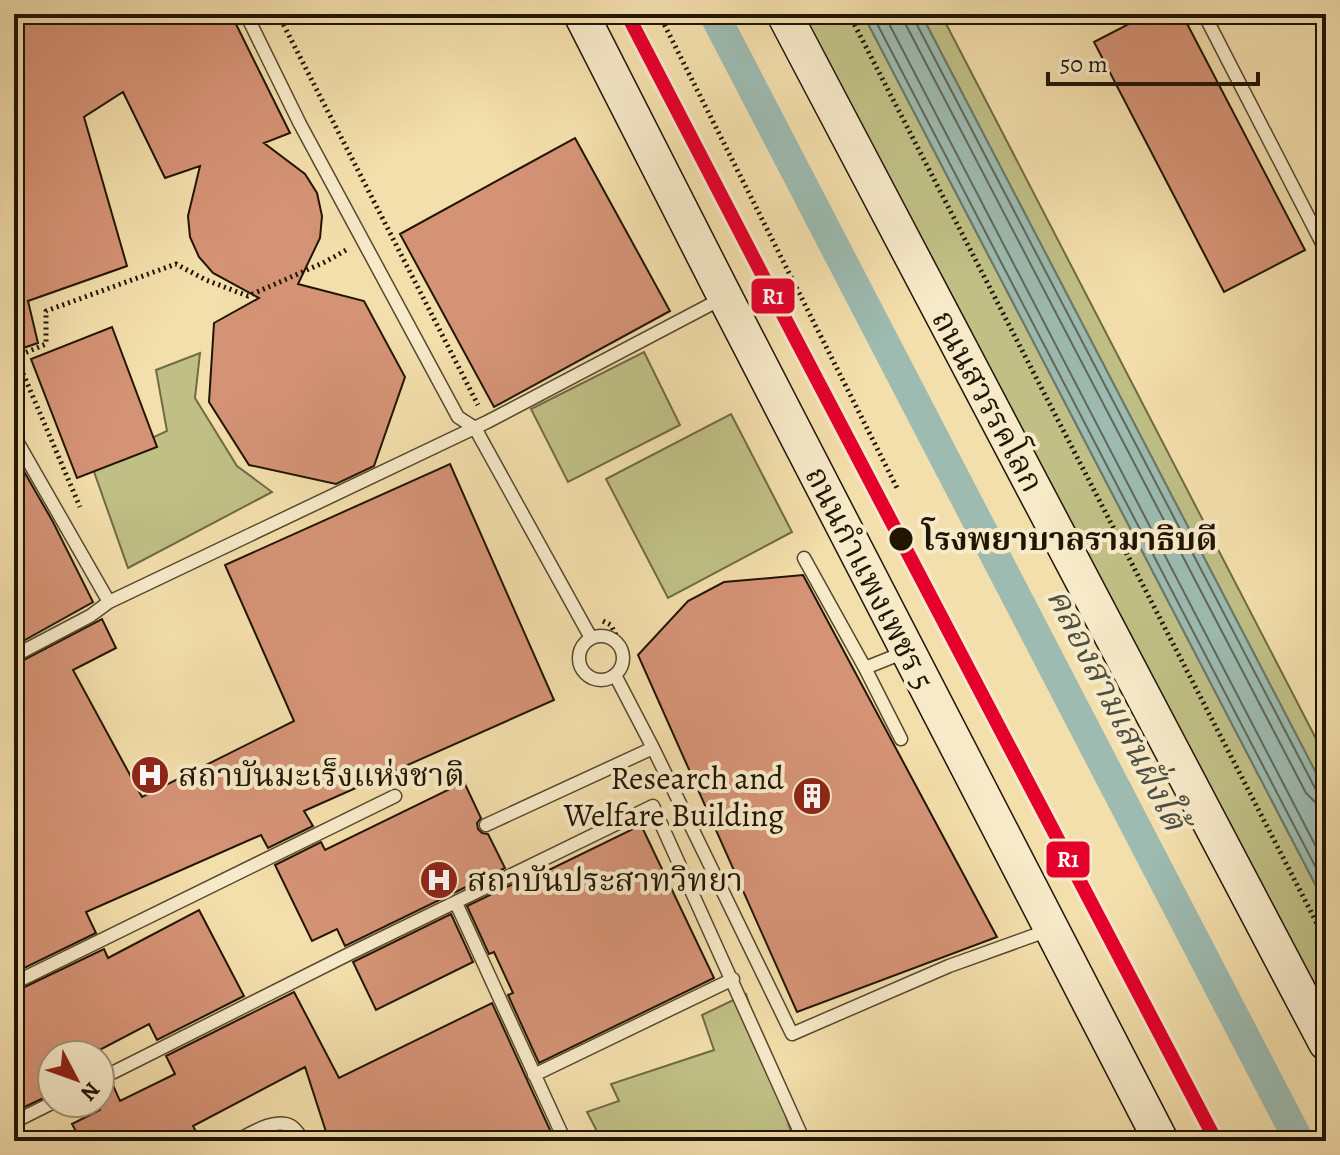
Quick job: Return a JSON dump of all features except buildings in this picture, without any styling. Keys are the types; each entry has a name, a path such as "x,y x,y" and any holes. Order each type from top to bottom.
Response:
{"street":[{"name":"ถนนกำแพงเพชร 5","path":"581,14 1161,1141"},
{"name":"ถนนสวรรคโลก","path":"784,14 1326,1043"}],"lane":[{"path":"246,14 300,124 458,417 475,428 591,638"},
{"path":"1204,14 1326,251"},
{"path":"14,656 90,616 109,602 475,428 725,297"},
{"path":"14,436 109,602"},
{"path":"804,558 901,739"},
{"path":"605,636 621,649 623,663 615,675 602,681 582,671 581,649 591,638 605,636"},
{"path":"865,668 908,651"},
{"path":"615,675 792,1034 949,966 1052,929"},
{"path":"486,825 653,748"},
{"path":"14,983 395,796"},
{"path":"116,1071 653,806 804,1141"},
{"path":"456,903 565,1141"},
{"path":"534,1075 733,979"},
{"path":"14,1122 36,1111"},
{"path":"236,1141 280,1123 293,1127 304,1141"}],"path":[{"path":"659,14 897,488"},
{"path":"849,14 1326,941"},
{"path":"84,515 15,357 46,344 46,311 176,264 206,280 248,296 325,262 388,228"}],"green space":[{"path":"802,14 863,14 1326,905 1326,1020"},
{"path":"921,14 941,14 1326,758 1326,792"},
{"path":"644,352 680,425 568,482 531,409"},
{"path":"200,353 195,398 237,466 272,492 128,568 92,466 167,431 156,370"},
{"path":"731,414 792,532 668,598 606,479"},
{"path":"746,994 794,1141 602,1141 587,1112 619,1101 611,1084 714,1050 702,1015"}],"water":[{"path":"863,14 921,14 1326,792 1326,905"}],"waterway":[{"name":"คลองสามเสนฝั่งใต้","path":"714,14 1299,1141"}],"transit line":[{"name":"R1","path":"627,14 1216,1141"}],"place":[{"name":"โรงพยาบาลรามาธิบดี","path":"901,539"},
{"name":"สถาบันมะเร็งแห่งชาติ","path":"150,775"},
{"name":"Research and Welfare Building","path":"812,796"},
{"name":"สถาบันประสาทวิทยา","path":"439,880"}]}
